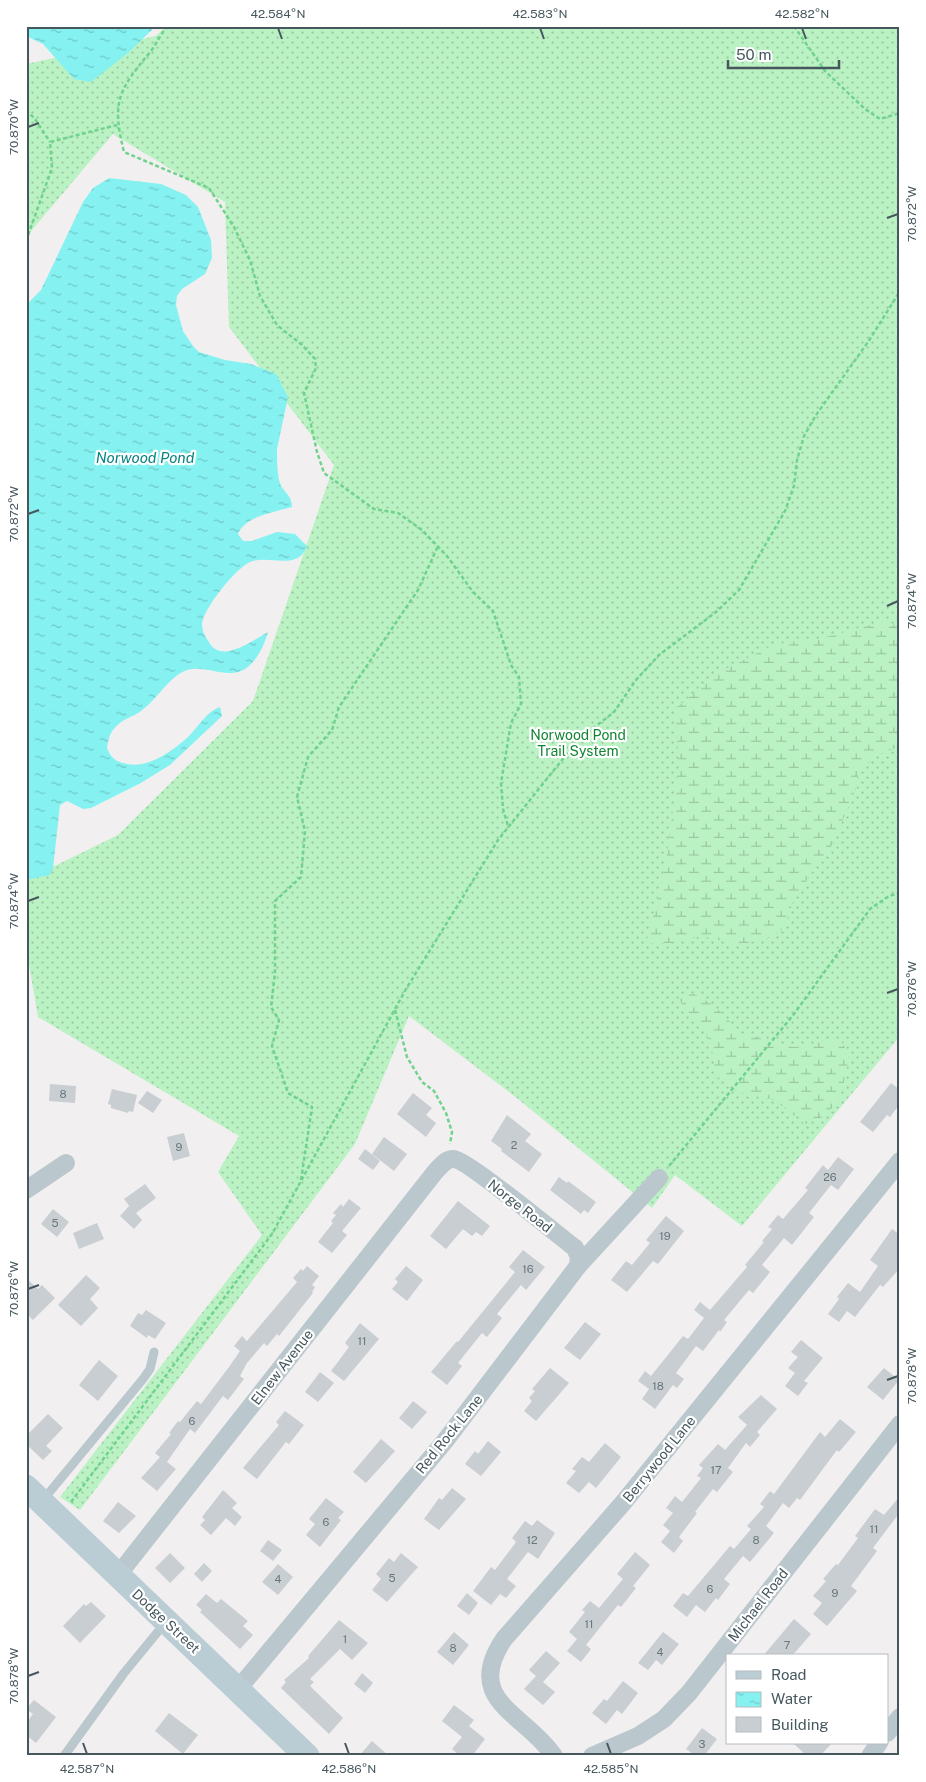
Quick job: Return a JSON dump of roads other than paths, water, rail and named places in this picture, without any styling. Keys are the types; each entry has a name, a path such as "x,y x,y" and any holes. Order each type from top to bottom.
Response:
{"main road":[{"name":"Dodge Street","path":"34,1494 307,1756"}],"street":[{"name":"Norge Road","path":"448,1160 454,1159 476,1172 575,1248 579,1256 578,1266"},
{"name":"Elnew Avenue","path":"118,1575 435,1172 448,1160"},
{"name":"Berrywood Lane","path":"554,1756 546,1743 497,1699 492,1689 490,1674 493,1655 504,1639 629,1496 900,1161"},
{"path":"26,1190 66,1163"},
{"name":"Red Rock Lane","path":"238,1689 445,1441 578,1266 659,1178"},
{"name":"Michael Road","path":"592,1756 638,1736 664,1719 689,1693 900,1424"},
{"path":"888,1732 900,1717"},
{"path":"870,1756 879,1744"}],"lane":[{"path":"34,1494 144,1379 150,1369 154,1352"},
{"path":"64,1756 124,1673 167,1621"}],"water":[{"path":"26,26 156,26 128,53 91,82 74,79 43,44 26,36"},
{"name":"Norwood Pond","path":"109,178 161,184 186,195 198,207 211,240 212,258 205,274 182,289 177,296 176,305 183,331 199,352 225,360 251,364 276,374 288,397 277,449 277,463 281,486 290,498 292,507 254,519 247,523 238,534 243,541 252,541 277,532 295,534 307,546 303,554 297,558 282,561 258,560 244,566 221,590 204,617 202,627 205,636 214,649 221,651 237,649 268,632 255,660 244,670 237,672 224,673 192,669 180,673 147,706 116,726 111,734 107,748 112,757 120,762 135,765 143,764 160,757 176,747 215,709 220,707 222,716 170,765 139,784 91,808 83,809 67,801 60,805 53,868 50,875 26,880 26,305 41,290 83,202 93,188"}],"park label":[{"name":"Norwood Pond Trail System","path":"578,744"}]}
